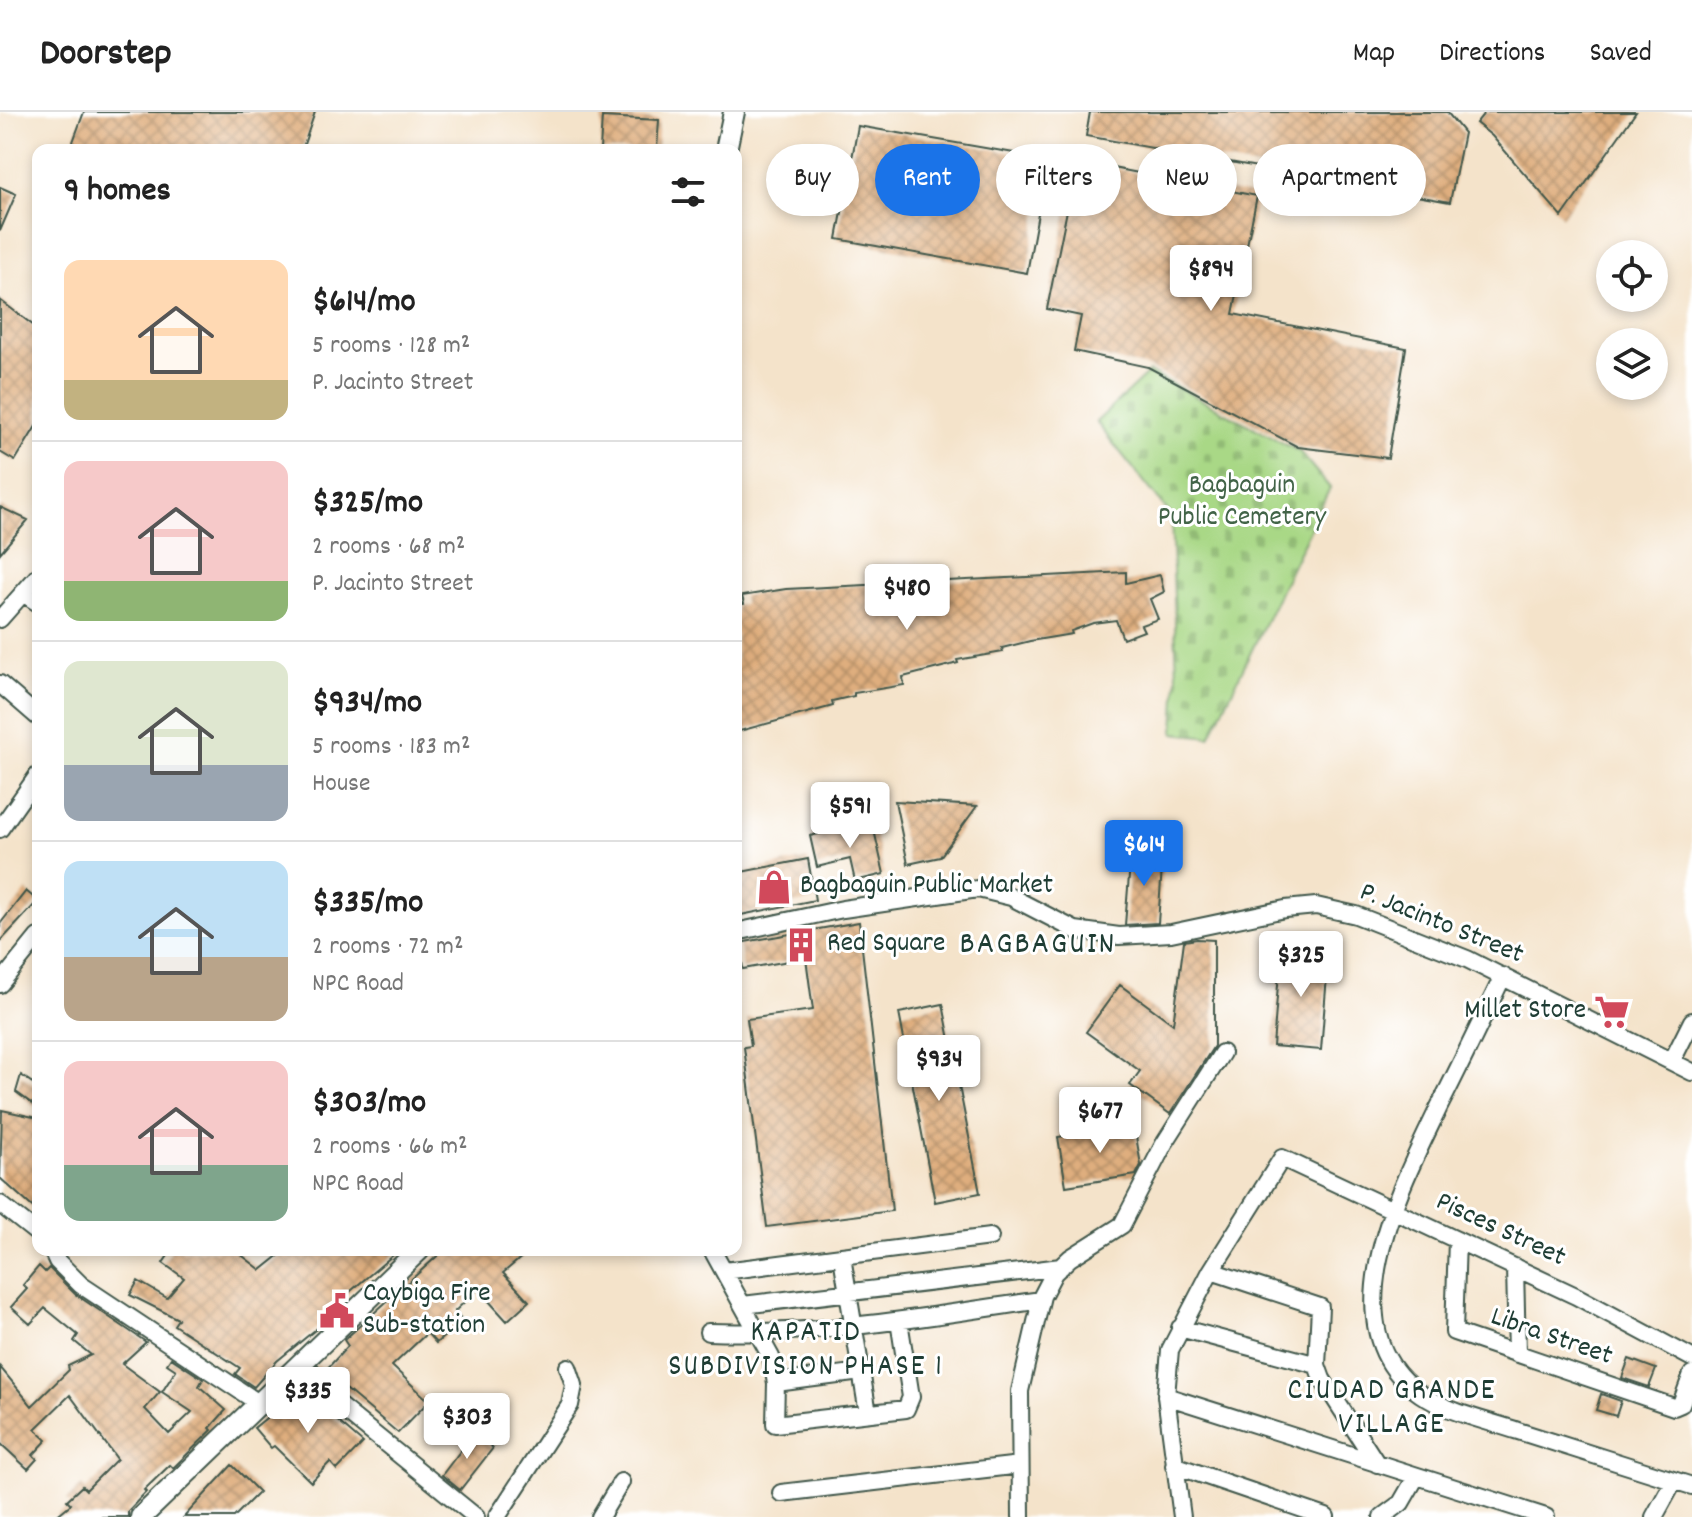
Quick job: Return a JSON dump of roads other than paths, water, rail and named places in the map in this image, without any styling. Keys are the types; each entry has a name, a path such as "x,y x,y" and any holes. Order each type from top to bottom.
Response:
{"main road":[{"path":"727,144 734,112"},
{"path":"141,1517 413,1256"}],"street":[{"path":"0,619 32,583"},
{"path":"23,593 32,599"},
{"path":"0,684 32,712"},
{"path":"0,829 7,805 32,781"},
{"name":"P. Jacinto Street","path":"742,931 843,909 978,889 1011,897 1075,930 1119,936 1171,933 1285,909 1316,906 1388,926 1503,976 1692,1072"},
{"path":"0,984 32,944"},
{"path":"1503,976 1384,1228 1376,1276 1378,1323 1393,1368 1410,1386 1449,1408 1692,1486"},
{"path":"1672,1061 1692,1021"},
{"path":"1021,1517 1020,1391 1047,1284 1061,1267 1122,1225 1164,1144 1222,1053"},
{"name":"Pisces Street","path":"1211,1271 1282,1158 1515,1267 1692,1358"},
{"path":"0,1204 32,1229"},
{"path":"724,1271 990,1237"},
{"name":"Libra Street","path":"1457,1240 1454,1332 1674,1407 1681,1404 1692,1374"},
{"path":"55,1256 81,1285 260,1404"},
{"path":"715,1256 773,1362 776,1383 773,1420 778,1425 906,1409 910,1404 899,1321"},
{"path":"842,1257 868,1413"},
{"path":"743,1305 1061,1267"},
{"path":"1515,1267 1517,1354"},
{"path":"1182,1517 1166,1396 1166,1366 1180,1328 1211,1271 1320,1307 1317,1365 1334,1401 1377,1464"},
{"path":"708,1332 760,1334 853,1326 1041,1300"},
{"path":"1180,1328 1317,1365"},
{"path":"497,1517 570,1405 574,1385 568,1367"},
{"path":"295,1370 476,1517"},
{"path":"776,1383 861,1372"},
{"path":"1166,1396 1546,1517"},
{"path":"781,1493 1020,1465"},
{"path":"1174,1465 1326,1517"},
{"path":"1382,1517 1401,1503 1416,1477"},
{"path":"1654,1517 1674,1481"},
{"path":"600,1517 621,1482"}],"place":[{"name":"Bagbaguin Public Market","path":"774,887"},
{"name":"Red Square","path":"801,945"},
{"name":"Millet Store","path":"1612,1012"},
{"name":"Caybiga Fire Sub-station","path":"337,1311"}],"district":[{"name":"BAGBAGUIN","path":"1038,946"},
{"name":"KAPATID SUBDIVISION PHASE 1","path":"806,1351"},
{"name":"CIUDAD GRANDE VILLAGE","path":"1392,1409"}],"park label":[{"name":"Bagbaguin Public Cemetery","path":"1242,503"}]}
